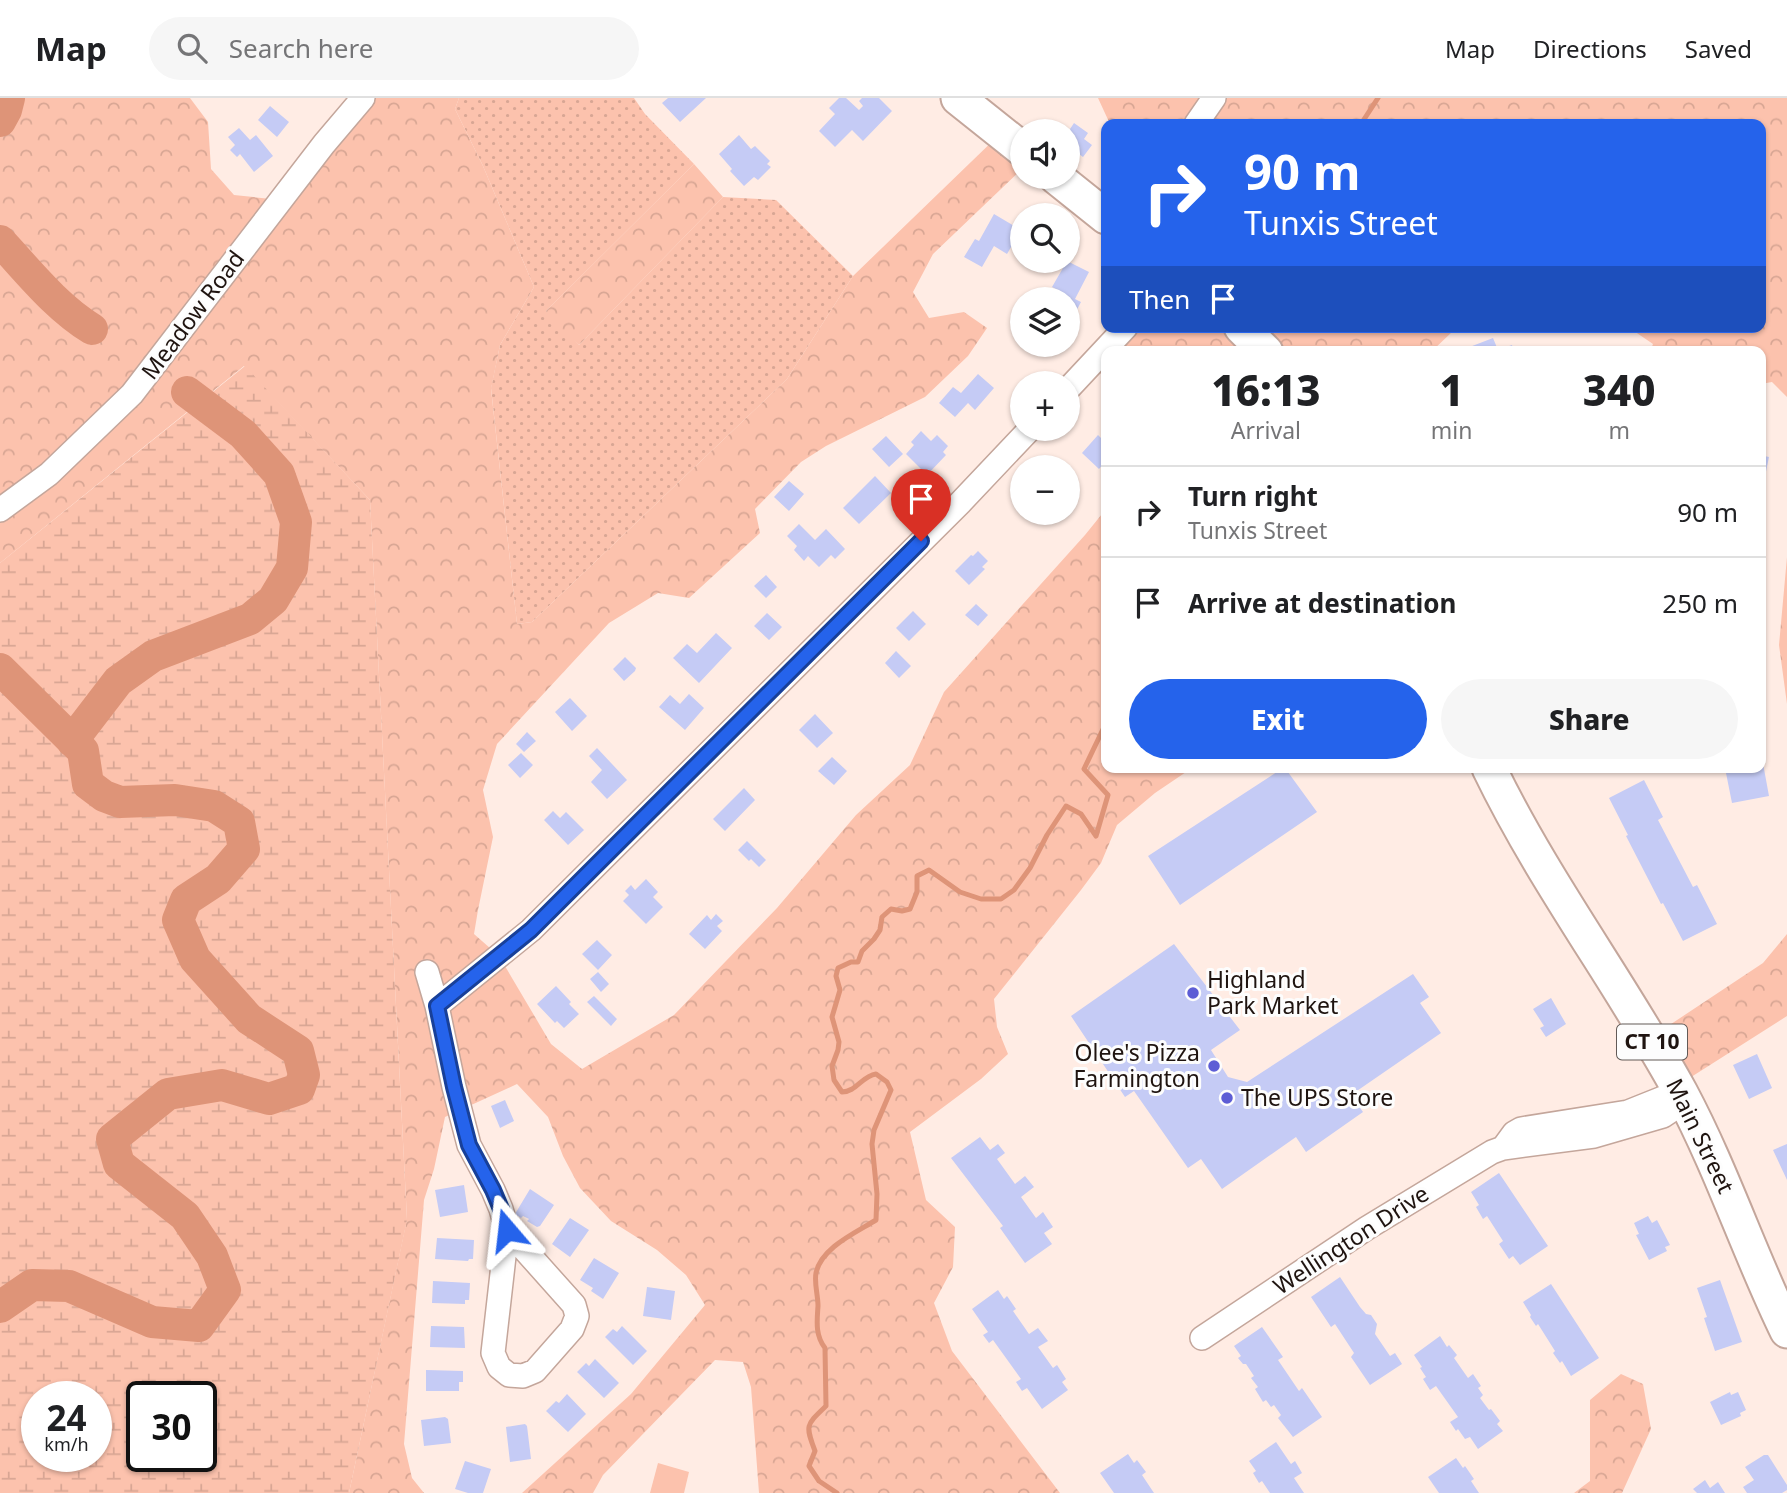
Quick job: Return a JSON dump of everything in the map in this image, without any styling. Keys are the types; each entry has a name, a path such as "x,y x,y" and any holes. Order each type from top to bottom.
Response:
{"highway":[{"path":"958,98 1010,139"},
{"path":"1071,189 1101,213"},
{"path":"1247,333 1260,346"},
{"name":"Main Street","path":"1491,773 1509,810 1585,937 1649,1036 1683,1096 1728,1192 1787,1331"}],"street":[{"name":"Meadow Road","path":"0,510 49,474 132,394 324,144 363,98"},
{"path":"1199,119 1214,98"},
{"path":"1108,346 1120,333"},
{"path":"1080,376 1101,354"},
{"path":"437,1006 531,930 960,503 1019,441"},
{"path":"427,972 469,1145 493,1190 507,1230 493,1353 499,1367 509,1375 523,1377 535,1371 572,1329 577,1316 574,1305 507,1230"},
{"name":"Wellington Drive","path":"1202,1338 1367,1228 1492,1152 1503,1148 1594,1136 1663,1116 1675,1108 1683,1096"}],"green space":[{"path":"0,98 190,98 208,122 211,169 234,195 281,200 363,98 459,98 455,109 483,166 534,287 500,345 491,389 517,624 532,622 787,379 853,276 1001,133 1010,140 1010,180 933,254 913,292 929,318 964,312 987,328 968,356 925,397 826,446 801,462 755,509 760,533 689,598 658,593 609,623 497,744 483,790 493,837 474,934 499,956 551,1044 582,1069 674,1015 777,908 856,815 910,765 944,692 1101,515 1101,773 1185,773 1155,793 1117,825 1101,863 994,999 997,1027 1008,1054 981,1079 910,1132 926,1200 955,1227 953,1267 934,1303 952,1351 1060,1493 759,1493 751,1387 743,1362 715,1360 603,1475 593,1493 522,1493 631,1394 705,1305 686,1275 657,1250 611,1221 580,1188 563,1156 548,1117 517,1084 445,1117 424,1200 404,1444 412,1478 424,1493 349,1493 407,1219 370,500 244,366 0,563"},
{"path":"459,98 634,98 645,114 694,164 546,311 579,345 723,197 776,200 853,276 787,379 532,622 517,624 491,388 500,345 534,287 483,166 455,109"},
{"path":"1098,98 1787,98 1787,397 1772,382 1766,383 1766,346 1652,346 1637,333 1766,333 1766,119 1108,119"},
{"path":"694,164 723,197 579,345 556,325 546,311"},
{"path":"1120,333 1451,333 1437,346 1108,346"},
{"path":"1101,353 1101,374 1091,364"},
{"path":"245,366 370,500 407,1220 349,1493 0,1493 0,563"},
{"path":"1787,557 1787,704 1779,645"},
{"path":"1787,934 1787,1016 1677,1086 1650,1038 1763,963"},
{"path":"1621,1374 1643,1384 1651,1429 1622,1493 1574,1493 1590,1481 1590,1400"},
{"path":"658,1463 689,1472 684,1493 650,1493"}],"building":[{"path":"668,98 706,98 680,122 662,103"},
{"path":"839,98 846,98 859,110 863,106 859,101 862,98 879,98 892,111 863,141 852,130 835,147 819,131 835,114 829,108"},
{"path":"270,106 289,122 277,137 258,120"},
{"path":"1080,127 1088,133 1084,139 1092,145 1083,157 1080,155"},
{"path":"239,128 250,140 256,135 273,156 254,172 240,154 237,157 230,150 235,145 228,137"},
{"path":"739,135 751,149 755,146 770,161 767,164 771,167 758,180 754,177 744,186 719,154"},
{"path":"994,214 1010,223 1010,249 1007,254 994,246 982,267 964,257 975,239 979,241"},
{"path":"1080,268 1089,272 1080,289 1080,287 1052,287 1060,273 1080,273"},
{"path":"1493,338 1496,346 1472,346"},
{"path":"978,374 994,388 975,410 968,403 955,417 939,403 953,387 961,393"},
{"path":"921,431 931,441 937,435 948,446 943,452 946,455 927,475 906,454 914,445 911,442"},
{"path":"1098,435 1101,438 1099,469 1082,453"},
{"path":"886,436 903,454 889,467 872,449"},
{"path":"875,476 891,493 859,524 843,508"},
{"path":"789,481 804,494 789,511 774,497"},
{"path":"799,524 815,540 826,529 845,549 835,559 831,555 819,567 808,556 804,561 794,550 797,546 787,536"},
{"path":"978,551 988,561 982,567 985,569 969,585 955,571"},
{"path":"766,575 777,587 766,598 754,586"},
{"path":"976,604 988,615 978,626 965,615"},
{"path":"913,611 926,624 909,641 896,628"},
{"path":"767,613 782,627 769,640 754,626"},
{"path":"716,633 732,648 699,683 673,658 687,644 697,653"},
{"path":"896,651 911,666 899,678 885,663"},
{"path":"625,657 636,668 624,681 613,669"},
{"path":"689,694 704,708 685,730 659,707 670,695 680,704"},
{"path":"570,698 587,716 572,731 555,712"},
{"path":"815,714 833,733 817,748 799,730"},
{"path":"527,732 536,741 524,752 516,744"},
{"path":"597,748 627,780 607,799 591,782 602,770 589,756"},
{"path":"521,753 533,765 520,778 508,765"},
{"path":"832,757 847,771 834,785 818,771"},
{"path":"1275,773 1289,773 1317,812 1180,905 1148,856"},
{"path":"1726,773 1765,773 1769,796 1732,803"},
{"path":"1644,780 1663,817 1658,820 1693,887 1697,885 1717,924 1683,941 1663,903 1661,904 1609,798"},
{"path":"744,788 755,800 725,831 713,819"},
{"path":"553,811 560,818 566,812 584,830 568,845 544,820"},
{"path":"747,841 766,860 759,867 738,850"},
{"path":"646,879 658,892 653,897 663,907 646,924 623,901 629,895 625,891 631,885 635,890"},
{"path":"716,914 723,921 717,926 722,931 705,949 689,934 707,915 711,920"},
{"path":"597,940 612,955 598,970 582,954"},
{"path":"1174,944 1240,1030 1211,1050 1228,1077 1247,1082 1413,974 1429,997 1420,1003 1441,1033 1351,1095 1363,1112 1306,1152 1296,1137 1222,1189 1201,1159 1188,1168 1134,1091 1125,1097 1071,1016"},
{"path":"598,972 609,984 601,992 590,979"},
{"path":"556,986 579,1014 564,1028 557,1021 555,1023 537,1004"},
{"path":"594,996 617,1019 611,1026 587,1002"},
{"path":"1551,998 1566,1024 1546,1037 1540,1028 1544,1026 1533,1009"},
{"path":"1757,1054 1772,1088 1749,1099 1733,1065"},
{"path":"505,1100 514,1121 500,1128 491,1106"},
{"path":"980,1137 990,1150 998,1144 1005,1153 997,1159 1015,1184 1025,1176 1034,1187 1021,1197 1036,1218 1043,1212 1053,1227 1044,1233 1052,1244 1025,1263 1000,1228 1003,1226 951,1158"},
{"path":"1787,1144 1787,1180 1773,1150"},
{"path":"1499,1173 1548,1246 1520,1265 1513,1256 1509,1259 1499,1244 1503,1241 1487,1216 1483,1219 1471,1192"},
{"path":"464,1185 468,1212 440,1217 435,1190"},
{"path":"530,1189 554,1205 537,1227 527,1221 529,1219 515,1214"},
{"path":"1648,1216 1652,1223 1657,1220 1670,1245 1665,1247 1667,1251 1649,1260 1636,1235 1639,1234 1634,1223"},
{"path":"570,1218 589,1230 570,1257 552,1244"},
{"path":"437,1238 474,1240 473,1259 435,1259"},
{"path":"594,1258 619,1273 603,1299 591,1291 593,1288 580,1280"},
{"path":"1340,1277 1360,1307 1366,1314 1371,1315 1377,1324 1375,1334 1390,1356 1395,1353 1402,1364 1370,1385 1351,1357 1354,1353 1335,1324 1331,1327 1311,1297"},
{"path":"1720,1280 1742,1342 1715,1351 1697,1288"},
{"path":"433,1281 470,1283 469,1300 465,1300 465,1304 432,1303"},
{"path":"1551,1284 1599,1358 1571,1376 1562,1361 1560,1363 1553,1353 1555,1351 1538,1324 1536,1326 1530,1317 1523,1302"},
{"path":"647,1287 675,1291 671,1320 643,1316"},
{"path":"998,1290 1004,1299 1007,1296 1016,1309 1013,1311 1029,1334 1038,1328 1048,1341 1038,1347 1053,1368 1057,1365 1066,1379 1062,1382 1068,1390 1042,1409 1027,1388 1022,1391 1016,1382 1021,1379 993,1340 989,1343 983,1335 988,1332 972,1309"},
{"path":"431,1326 464,1327 465,1348 430,1347"},
{"path":"622,1326 647,1351 633,1365 605,1337 613,1329 617,1332"},
{"path":"1262,1327 1283,1357 1278,1360 1299,1391 1302,1388 1322,1417 1293,1437 1278,1418 1281,1415 1274,1405 1271,1407 1266,1400 1263,1402 1255,1389 1258,1387 1251,1378 1254,1376 1238,1358 1241,1356 1234,1346"},
{"path":"1440,1336 1447,1347 1449,1345 1457,1355 1454,1358 1468,1378 1473,1374 1481,1386 1478,1388 1483,1395 1480,1398 1500,1421 1497,1424 1503,1431 1478,1449 1470,1437 1465,1439 1458,1429 1456,1431 1450,1422 1458,1417 1436,1386 1430,1390 1423,1379 1426,1377 1420,1368 1422,1367 1414,1355"},
{"path":"595,1359 619,1383 604,1398 577,1372 586,1363 589,1366"},
{"path":"426,1370 463,1371 463,1382 459,1382 459,1391 426,1391"},
{"path":"1730,1392 1731,1395 1738,1392 1746,1410 1740,1413 1741,1416 1721,1425 1710,1402"},
{"path":"567,1394 586,1414 568,1432 546,1411"},
{"path":"445,1417 448,1419 451,1443 424,1446 421,1420"},
{"path":"525,1424 531,1459 510,1462 506,1427"},
{"path":"1276,1442 1291,1464 1295,1461 1302,1473 1294,1478 1304,1493 1270,1493 1253,1473 1256,1471 1249,1461"},
{"path":"1128,1454 1134,1463 1137,1460 1146,1472 1142,1475 1154,1493 1114,1493 1100,1473"},
{"path":"1768,1455 1787,1485 1787,1490 1782,1493 1747,1493 1743,1487 1754,1480 1745,1467"},
{"path":"1456,1458 1474,1479 1471,1481 1479,1493 1439,1493 1428,1477"},
{"path":"465,1461 491,1469 483,1493 468,1493 455,1489"},
{"path":"1705,1480 1710,1488 1718,1482 1725,1493 1697,1493 1693,1489"}],"waterway":[{"path":"0,121 9,98"},
{"path":"1364,119 1378,98"},
{"path":"0,241 54,299 92,329"},
{"path":"72,741 118,681 153,656 250,619 273,600 292,568 296,522 279,474 243,434 187,392"},
{"path":"0,669 83,751 88,784 104,796 120,802 175,800 214,806 239,822 244,849 218,879 186,900 178,920 195,959 249,1019 298,1051 304,1075 299,1089 269,1099 222,1085 168,1094 112,1139 119,1164 185,1216 212,1256 225,1290 199,1326 152,1322 69,1286 32,1285 0,1307"},
{"path":"837,1493 819,1481 809,1466 815,1451 809,1426 826,1406 825,1348 817,1328 816,1273 819,1264 832,1249 876,1220 877,1194 872,1144 874,1130 891,1090 887,1082 876,1074 842,1092 834,1080 832,1066 839,1042 832,1017 840,990 836,976 838,968 858,962 862,951 880,930 882,917 891,909 910,909 917,892 917,876 929,870 960,892 981,899 1001,899 1014,890 1030,868 1066,806 1081,814 1096,836 1108,795 1084,769 1101,733"}],"place":[{"name":"Highland Park Market","path":"1193,993"},
{"name":"Olee's Pizza Farmington","path":"1214,1066"},
{"name":"The UPS Store","path":"1227,1098"}],"route":[{"path":"507,1230 493,1190 469,1145 437,1006 531,930 921,541"}]}
